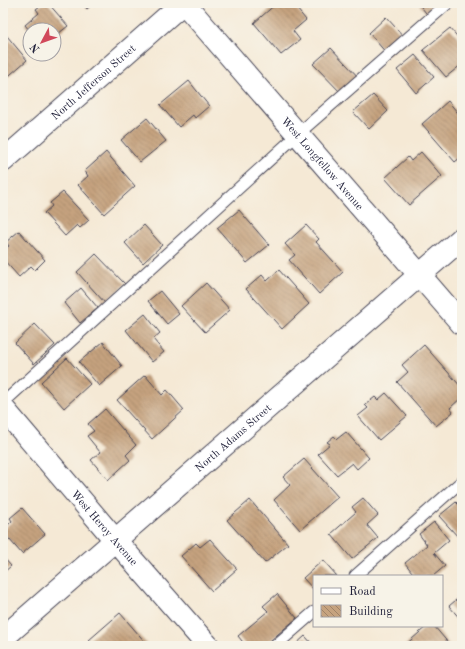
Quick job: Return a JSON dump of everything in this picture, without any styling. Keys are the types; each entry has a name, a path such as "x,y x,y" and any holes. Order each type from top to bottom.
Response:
{"street":[{"name":"West Longfellow Avenue","path":"184,3 462,324"},
{"name":"North Jefferson Street","path":"3,161 184,3"},
{"name":"North Adams Street","path":"3,638 462,238"},
{"name":"West Heroy Avenue","path":"3,408 208,646"}],"lane":[{"path":"3,403 298,134 448,3"},
{"path":"356,575 462,481"},
{"path":"275,646 313,613"}],"building":[{"path":"44,3 48,3 68,26 62,31 62,22 28,22 39,13 36,9"},
{"path":"82,3 94,3 87,9"},
{"path":"277,3 292,3 306,20 293,31 300,40 281,55 254,23"},
{"path":"418,3 448,3 430,18"},
{"path":"386,17 406,39 388,55 369,33"},
{"path":"450,28 462,42 462,64 446,77 423,50"},
{"path":"7,36 22,54 22,62 25,62 3,81 3,39"},
{"path":"331,48 361,80 344,96 313,64"},
{"path":"415,55 434,77 416,93 397,70"},
{"path":"189,81 209,106 195,118 193,115 179,127 160,105"},
{"path":"373,95 388,111 369,129 353,112"},
{"path":"448,101 462,118 462,156 455,162 422,124"},
{"path":"147,118 166,141 140,162 121,140"},
{"path":"106,152 135,186 104,214 78,185 88,176 85,171"},
{"path":"421,152 442,176 409,205 385,178 408,157 411,161"},
{"path":"63,192 89,220 80,228 77,225 65,236 44,213 52,206 50,203"},
{"path":"239,210 269,245 247,263 217,228"},
{"path":"144,225 162,245 143,263 125,243"},
{"path":"306,225 319,239 316,242 343,272 319,294 289,260 295,255 285,244"},
{"path":"19,231 45,260 35,270 31,266 19,277 3,259 3,251 9,246 6,242"},
{"path":"96,254 125,284 105,303 77,272"},
{"path":"279,270 309,304 282,329 246,289 262,275 267,281"},
{"path":"206,283 230,310 205,332 181,306"},
{"path":"81,288 98,308 80,323 64,303"},
{"path":"160,291 179,314 167,324 148,301"},
{"path":"145,314 160,333 153,339 164,352 152,362 126,330"},
{"path":"35,324 55,345 34,364 15,343"},
{"path":"103,342 122,366 99,386 79,362"},
{"path":"424,345 462,388 462,397 450,408 453,412 436,426 397,382 408,372 402,365"},
{"path":"67,358 90,384 64,408 41,382"},
{"path":"145,375 162,395 167,390 184,410 152,439 117,400"},
{"path":"386,393 407,416 379,440 358,416 368,408 365,405 375,397 378,400"},
{"path":"105,409 136,445 126,455 130,460 108,480 91,460 100,452 87,436 94,431 88,424"},
{"path":"346,432 369,458 357,469 352,463 337,475 318,454 330,444 327,442 334,436 337,439"},
{"path":"304,459 338,497 300,530 274,500 290,485 283,477"},
{"path":"363,498 378,515 367,525 378,538 352,559 331,534 356,512 352,507"},
{"path":"250,500 288,544 265,563 227,520"},
{"path":"456,502 462,508 462,535 459,538 439,516"},
{"path":"22,508 45,534 22,554 3,532 3,530 12,521 10,518"},
{"path":"434,522 449,540 434,553 445,566 434,575 414,575 405,563 427,545 419,534"},
{"path":"210,539 237,569 212,591 181,556 196,543 200,547"},
{"path":"3,557 11,566 3,573"},
{"path":"323,560 336,575 313,575 313,589 303,578"},
{"path":"277,594 297,618 264,646 246,646 238,636 268,611 263,606"},
{"path":"462,595 462,621 449,606"},
{"path":"120,613 146,643 143,646 95,646 89,640"},
{"path":"426,627 435,627 450,645 404,646"},
{"path":"305,636 314,646 294,646"}]}
